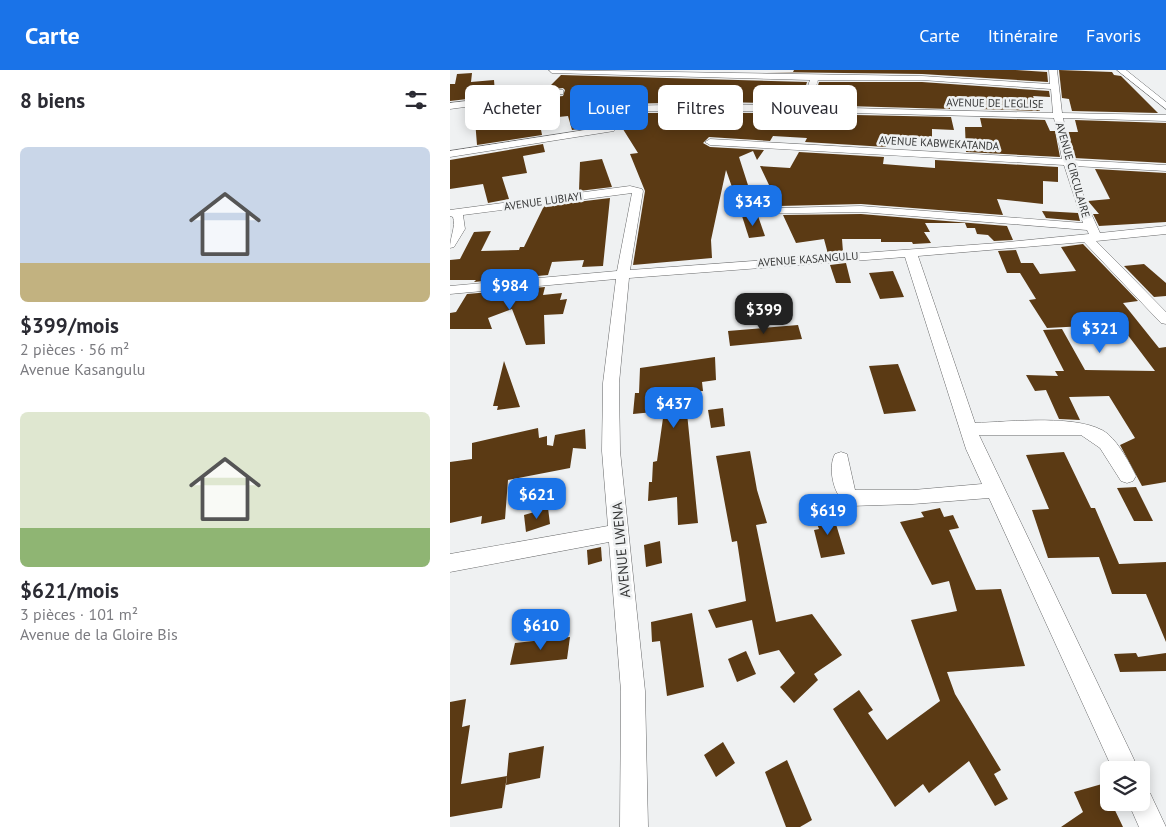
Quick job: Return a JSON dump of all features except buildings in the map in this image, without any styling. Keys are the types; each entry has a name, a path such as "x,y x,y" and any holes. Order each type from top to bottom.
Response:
{"street":[{"path":"961,79 963,70"},
{"name":"AVENUE CIRCULAIRE","path":"1053,70 1058,116 1069,162 1091,234 1166,320"},
{"path":"1122,70 1166,106"},
{"path":"552,71 815,78 961,79 1054,87"},
{"path":"813,85 815,78"},
{"path":"450,106 465,104"},
{"name":"AVENUE DE L'EGLISE","path":"648,107 753,109"},
{"name":"AVENUE DE L'EGLISE","path":"857,112 1166,118"},
{"path":"450,154 605,130"},
{"name":"AVENUE KABWEKATANDA","path":"710,142 1166,168"},
{"name":"AVENUE LUBIAYI","path":"453,213 636,190"},
{"name":"AVENUE LWENA","path":"634,827 633,691 620,532 611,451 611,384 623,274 636,212 638,191 636,190"},
{"path":"740,211 861,209 1091,234"},
{"path":"450,244 461,227 460,219 453,213"},
{"name":"AVENUE KASANGULU","path":"450,290 623,274 910,252 1091,234 1166,230"},
{"path":"910,252 975,449 1122,761"},
{"path":"968,429 1074,427 1090,429 1109,447 1126,476"},
{"path":"841,459 844,490 850,498 913,498 995,490"},
{"path":"450,563 510,554 620,532"},
{"path":"1145,811 1153,827"}]}
